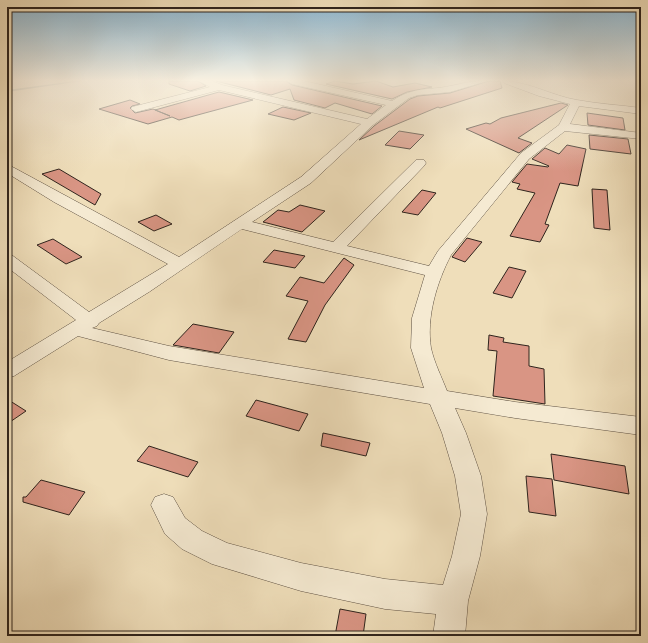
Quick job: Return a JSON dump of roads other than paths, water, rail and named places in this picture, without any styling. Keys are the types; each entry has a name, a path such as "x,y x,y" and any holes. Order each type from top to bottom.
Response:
{"street":[{"path":"319,111 369,123"},
{"path":"7,371 83,326 180,264 316,173 369,123 385,111"},
{"path":"449,636 452,601 466,556 474,514 468,476 454,433 438,396 421,348 421,318 424,300 434,272 444,254 515,167 525,156 563,127 572,111"},
{"path":"563,127 637,139"},
{"path":"336,248 420,163"},
{"path":"7,168 59,199 180,264"},
{"path":"240,224 434,272"},
{"path":"7,259 83,326 169,353 366,387 438,396 567,417 641,426"},
{"path":"164,505 175,526 192,540 222,555 301,577 385,594 452,601"}]}
